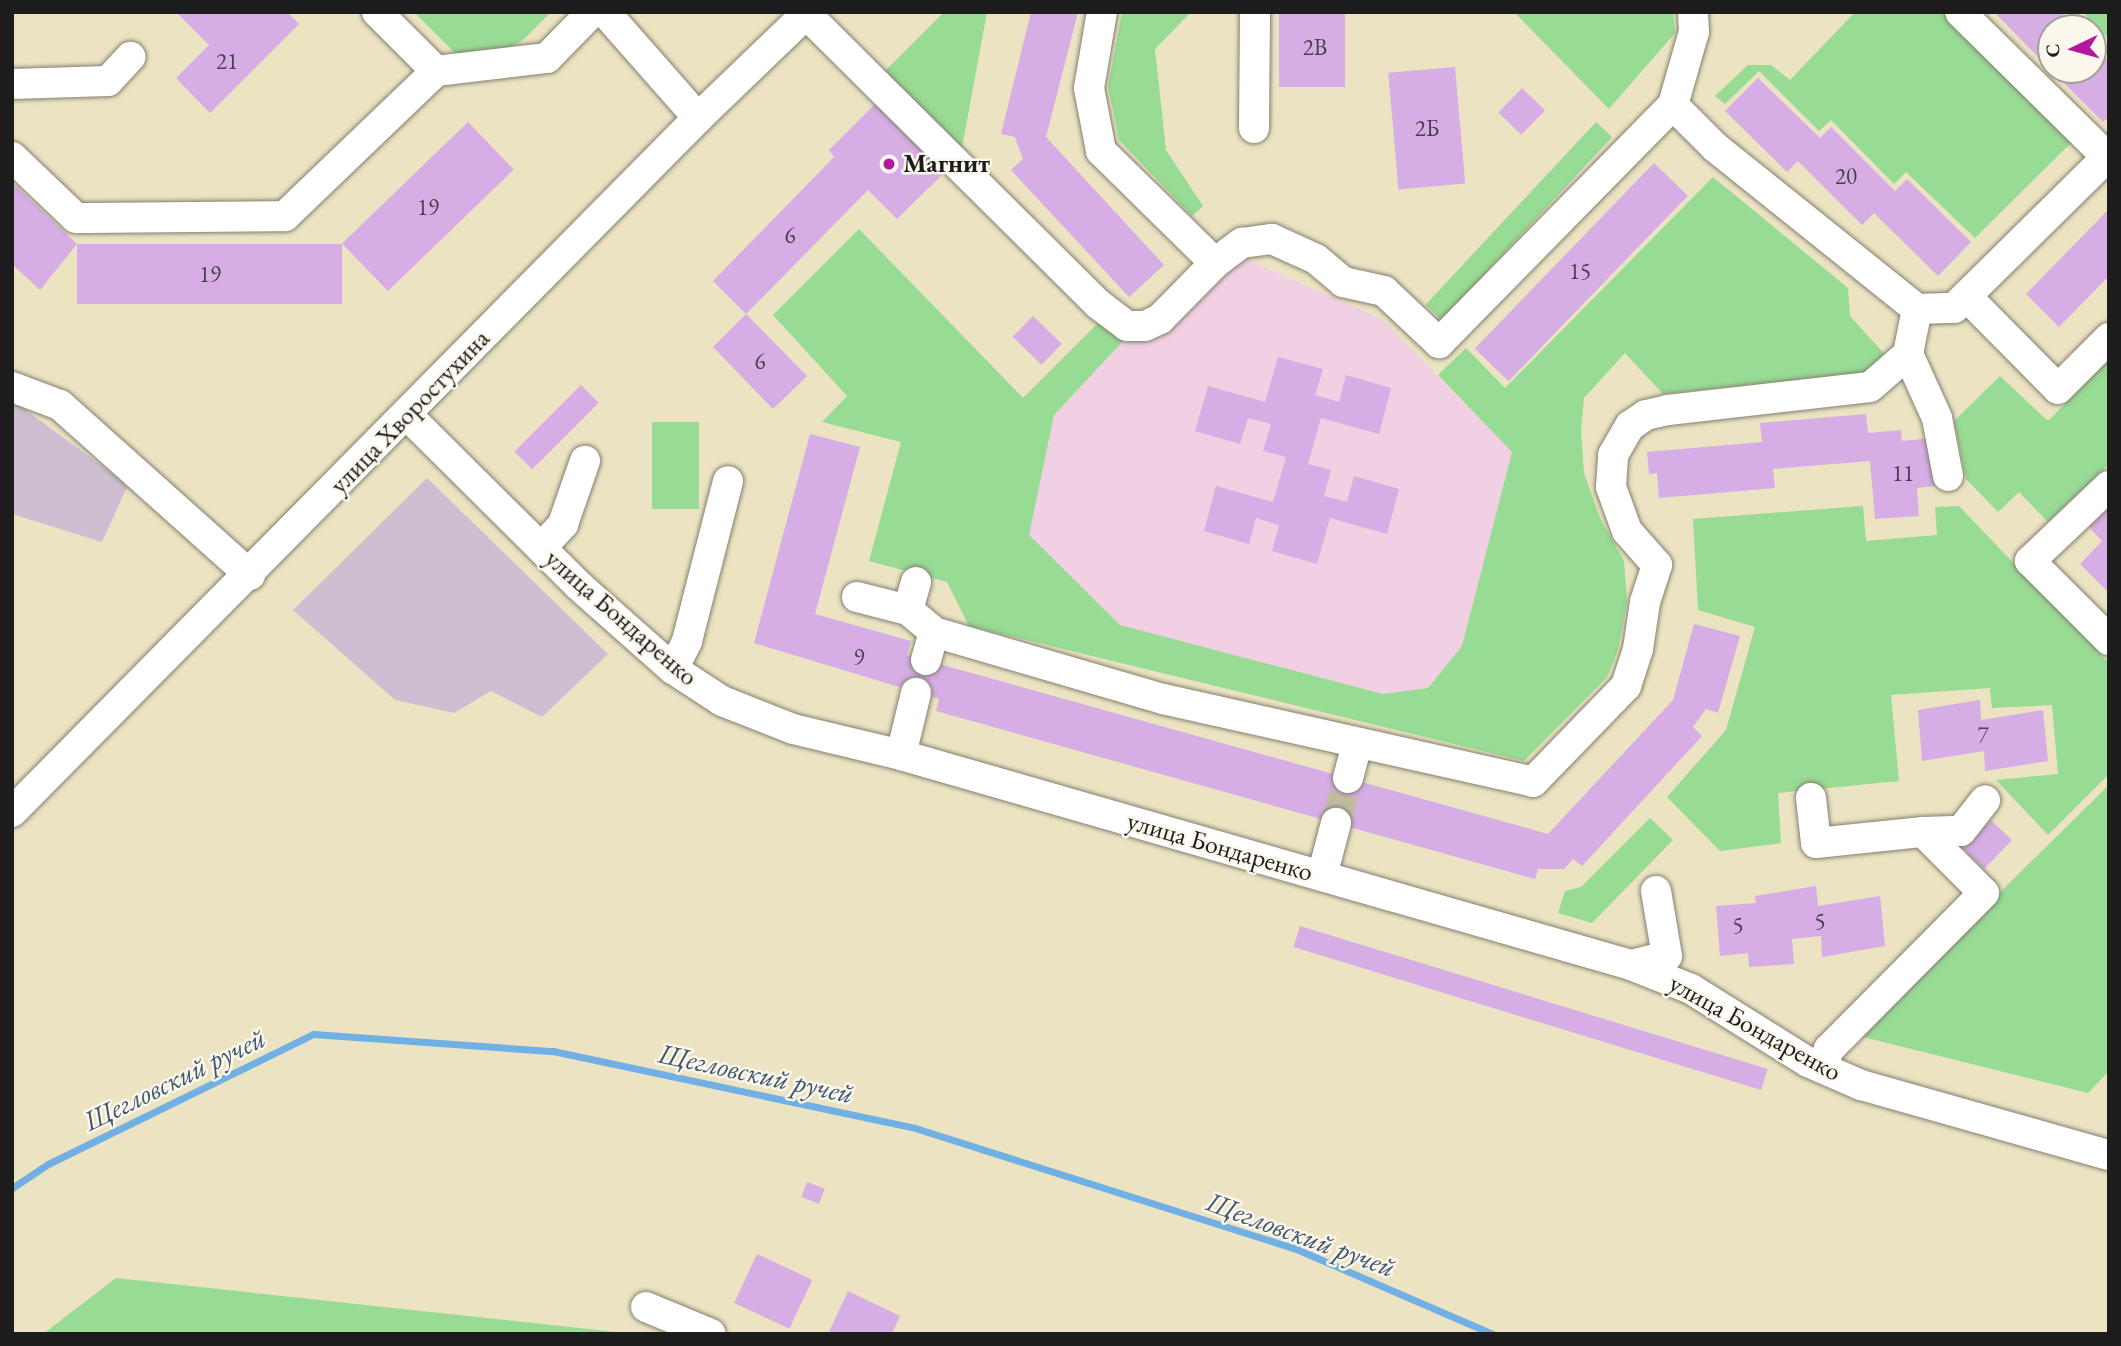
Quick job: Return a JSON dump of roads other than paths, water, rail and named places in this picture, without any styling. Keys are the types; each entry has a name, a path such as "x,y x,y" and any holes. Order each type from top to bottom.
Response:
{"street":[{"path":"377,12 436,71"},
{"path":"12,157 76,218 285,216 436,71 547,58 592,12"},
{"path":"605,12 698,118"},
{"path":"1101,12 1089,88 1101,151 1215,263"},
{"path":"1254,128 1255,12"},
{"path":"807,13 1098,304 1127,326 1160,319 1215,263 1242,243 1272,239 1316,259 1343,282 1384,290 1439,343 1673,105 1694,32 1693,12"},
{"path":"1673,105 1715,147 1917,309 1954,308 2108,157 1960,12"},
{"name":"улица Хворостухина","path":"12,812 408,416 698,118 807,13"},
{"path":"12,84 108,81 131,57"},
{"path":"1967,297 2057,389 2109,338"},
{"path":"1917,309 1908,354 1937,418 1948,476"},
{"path":"857,597 912,596 930,646 1533,782 1626,686 1638,649 1645,602 1657,565 1627,531 1611,487 1613,455 1630,426 1646,415 1668,410 1870,387 1908,354"},
{"path":"12,387 60,405 250,575"},
{"name":"улица Бондаренко","path":"408,416 541,548 673,669 722,701 793,730 901,755 1631,965 1691,989 1822,1067 1861,1085 2109,1155"},
{"path":"541,548 563,524 585,461"},
{"path":"673,669 687,640 728,481"},
{"path":"2109,486 2030,561 2109,640"},
{"path":"901,755 916,693"},
{"path":"1349,778 1357,744"},
{"path":"1811,798 1816,843 1923,832 1961,831 1985,800"},
{"path":"1322,876 1336,823"},
{"path":"1822,1067 1829,1049 1984,892 1923,832"},
{"path":"1631,965 1667,956 1656,891"},
{"path":"646,1307 712,1334"}],"waterway":[{"name":"Щегловский ручей","path":"12,1188 48,1164 313,1034 553,1051 915,1128 1294,1248 1493,1334"}],"tunnel":[{"path":"1336,823 1348,778"}],"place":[{"name":"Магнит","path":"889,164"}]}
